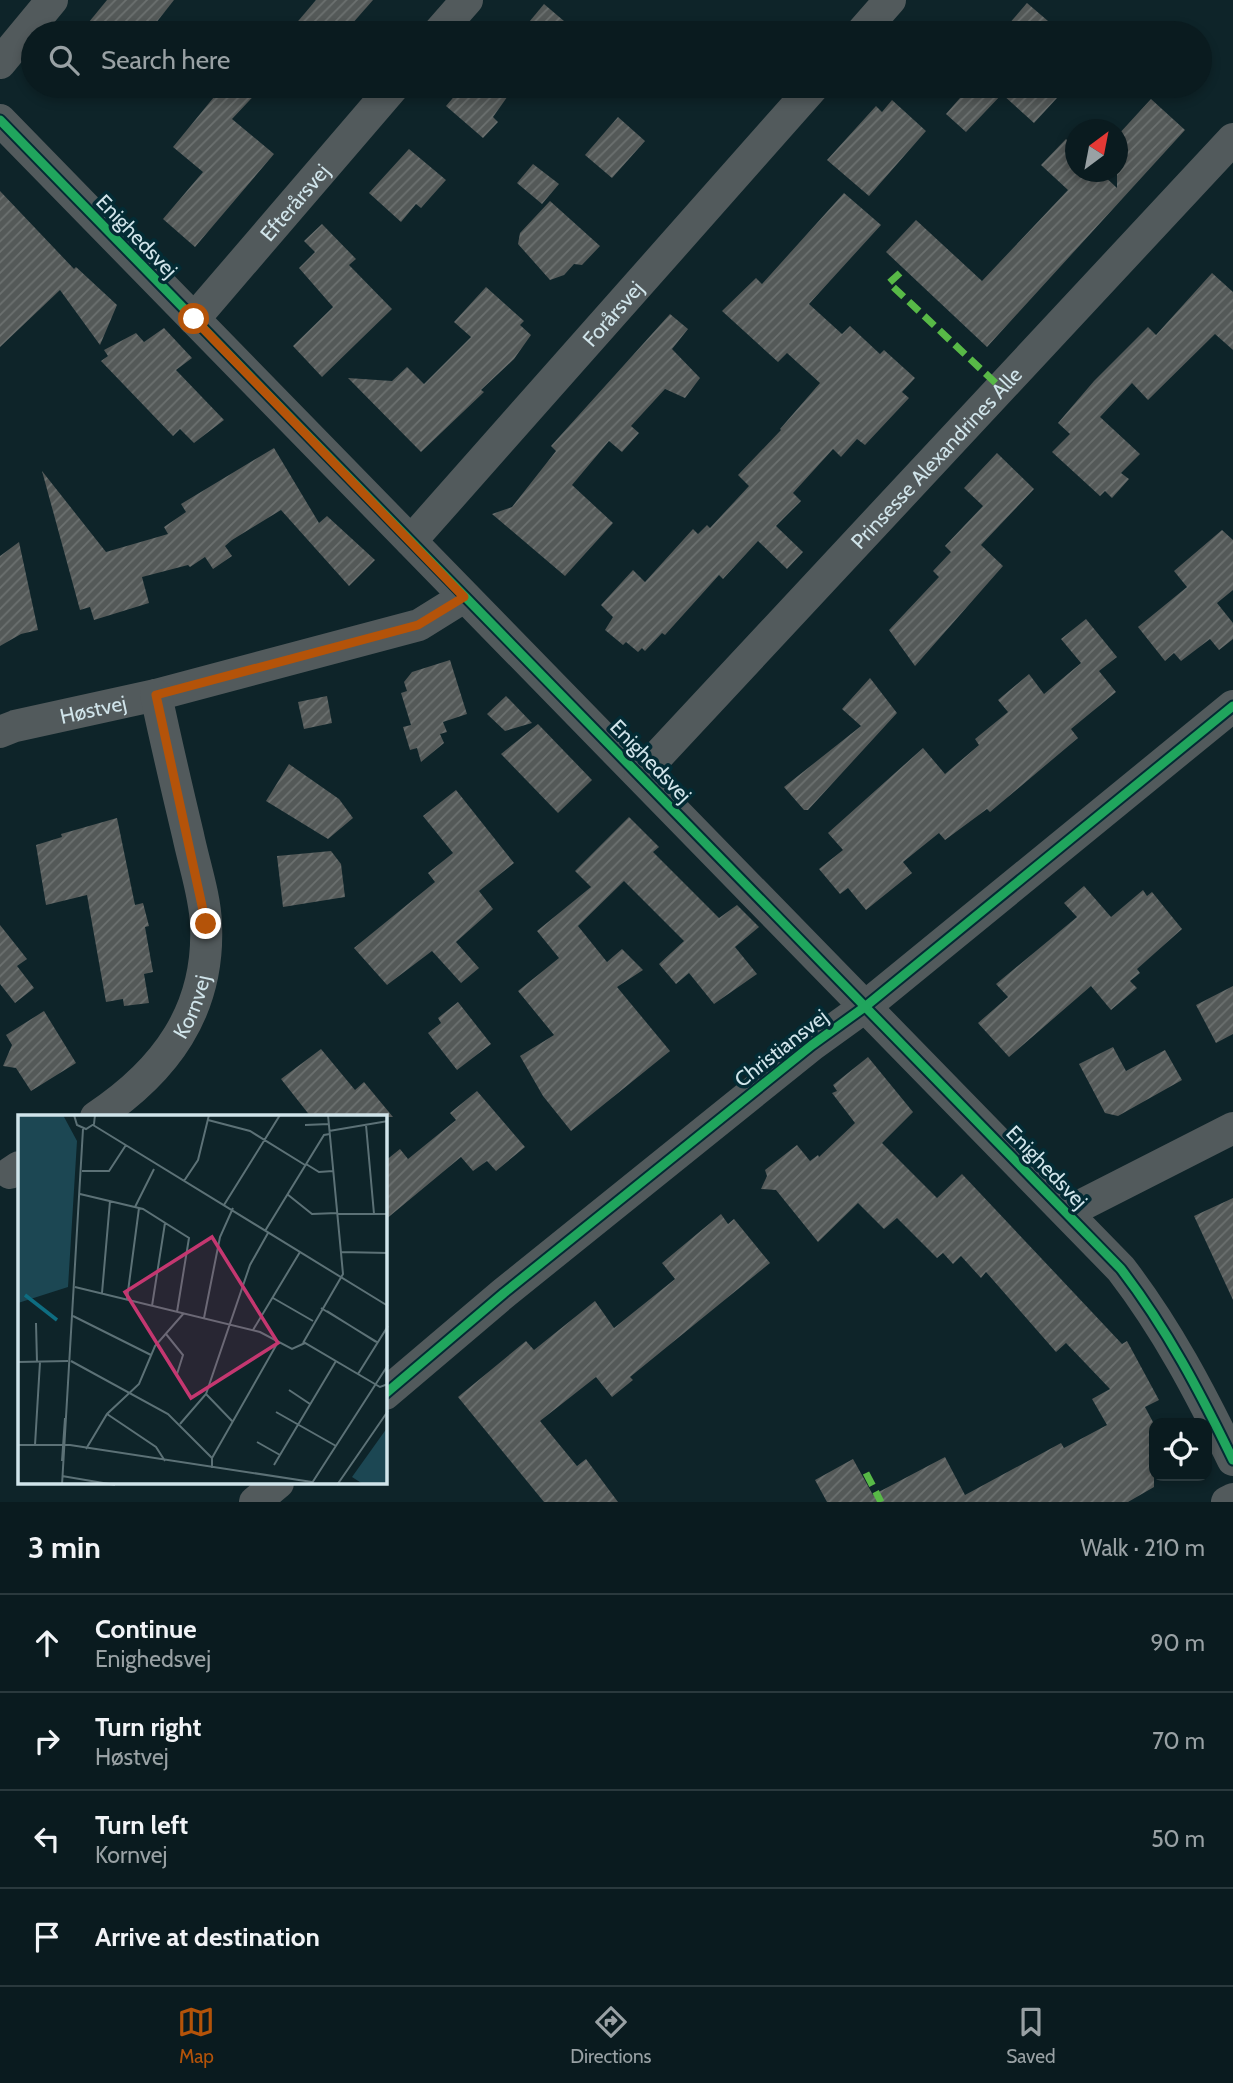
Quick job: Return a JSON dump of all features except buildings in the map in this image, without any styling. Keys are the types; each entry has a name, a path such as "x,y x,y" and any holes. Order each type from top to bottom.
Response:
{"street":[{"path":"35,21 52,0"},
{"path":"449,21 467,0"},
{"path":"872,21 890,0"},
{"path":"0,63 21,38"},
{"name":"Efterårsvej","path":"194,319 384,98"},
{"name":"Forårsvej","path":"411,541 803,98"},
{"name":"Enighedsvej","path":"0,120 1121,1269 1153,1311 1184,1361 1233,1460"},
{"name":"Prinsesse Alexandrines Alle","path":"640,775 1233,139"},
{"name":"Høstvej","path":"0,732 15,726 156,695 418,625 464,597"},
{"name":"Kornvej","path":"99,1115 128,1096 167,1057 191,1015 202,969 206,924 156,695"},
{"name":"Christiansvej","path":"387,1392 737,1105 866,1006 1233,706"},
{"path":"1068,1212 1233,1128"},
{"path":"255,1502 277,1484"},
{"path":"1227,1502 1233,1499"}],"marked path":[{"path":"900,273 889,283 1001,388"},
{"path":"866,1473 881,1502"}],"cycle path":[{"path":"0,120 1121,1269 1182,1362 1233,1460"},
{"path":"387,1392 504,1293 812,1045 866,1006 1233,706"}],"route":[{"path":"194,319 464,597 418,625 156,695 206,924"}]}
